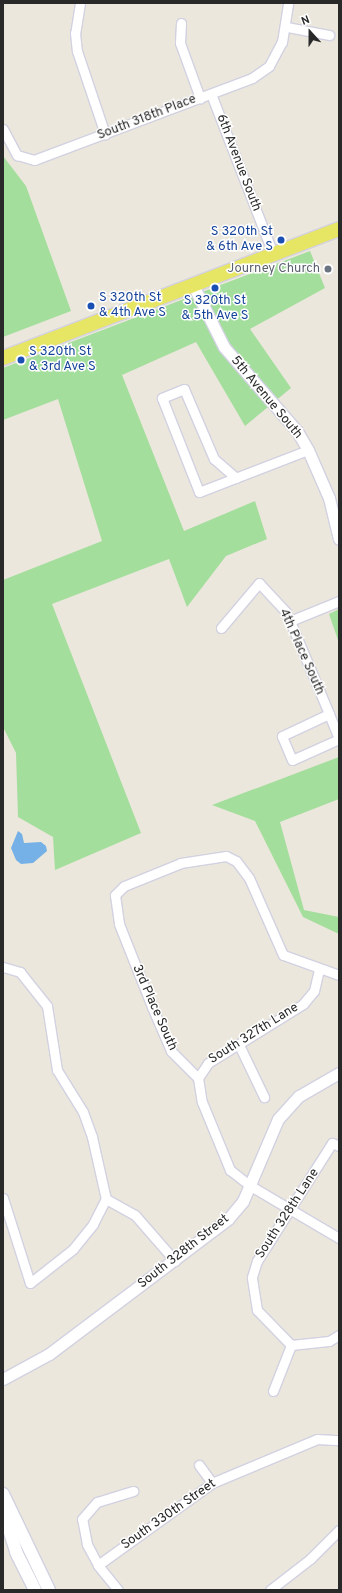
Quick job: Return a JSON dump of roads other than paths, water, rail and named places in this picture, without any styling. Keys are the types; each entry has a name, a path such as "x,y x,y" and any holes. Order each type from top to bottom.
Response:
{"main road":[{"path":"3,358 339,229"},
{"path":"3,1494 7,1507 12,1511 49,1590"},
{"path":"7,1507 4,1514 11,1537 34,1590"}],"street":[{"path":"80,3 75,33 77,52 105,134"},
{"path":"288,3 287,27 329,35"},
{"path":"181,23 180,43 200,98"},
{"name":"South 318th Place","path":"3,129 21,158 34,160 252,78 269,66 287,27"},
{"name":"6th Avenue South","path":"211,94 273,254"},
{"name":"5th Avenue South","path":"193,285 224,346 296,431 308,450 327,492 339,538"},
{"path":"236,478 214,459 184,389 162,398 199,492 236,478 308,450"},
{"name":"4th Place South","path":"221,628 259,583 283,608 290,621 328,714 338,739 292,760 282,736 328,714"},
{"path":"290,621 339,601"},
{"name":"3rd Place South","path":"198,1078 182,1065 166,1040 119,924 115,895 124,886 181,863 219,854 236,861 255,891 281,953 319,969"},
{"path":"3,967 20,972 46,1006 57,1070 87,1125 98,1155 106,1199 93,1224 73,1249 30,1284 3,1198"},
{"path":"319,969 339,976"},
{"name":"South 327th Lane","path":"198,1078 208,1063 303,1004 314,991 319,969"},
{"path":"239,1045 264,1097"},
{"name":"South 328th Street","path":"3,1379 34,1364 175,1261 228,1219 240,1206 278,1119 299,1096 339,1073"},
{"path":"198,1078 200,1094 223,1157 234,1175 249,1185 292,1208 339,1238"},
{"name":"South 328th Lane","path":"291,1345 257,1310 252,1277 257,1261 336,1145"},
{"path":"106,1199 135,1215 175,1261"},
{"path":"273,1391 291,1345 329,1341 339,1335"},
{"name":"South 330th Street","path":"98,1565 212,1483 317,1439 339,1440"},
{"path":"199,1465 212,1483"},
{"path":"118,1590 98,1565 87,1544 82,1519 97,1502 133,1491"},
{"path":"270,1590 310,1559 339,1530"}],"water":[{"path":"18,831 22,834 24,843 41,842 46,846 47,851 33,863 21,864 16,860 11,848"}],"place":[{"name":"S 320th St & 6th Ave S","path":"281,240"},
{"name":"Journey Church","path":"328,269"},
{"name":"S 320th St & 5th Ave S","path":"215,288"},
{"name":"S 320th St & 4th Ave S","path":"91,306"},
{"name":"S 320th St & 3rd Ave S","path":"21,360"}]}
